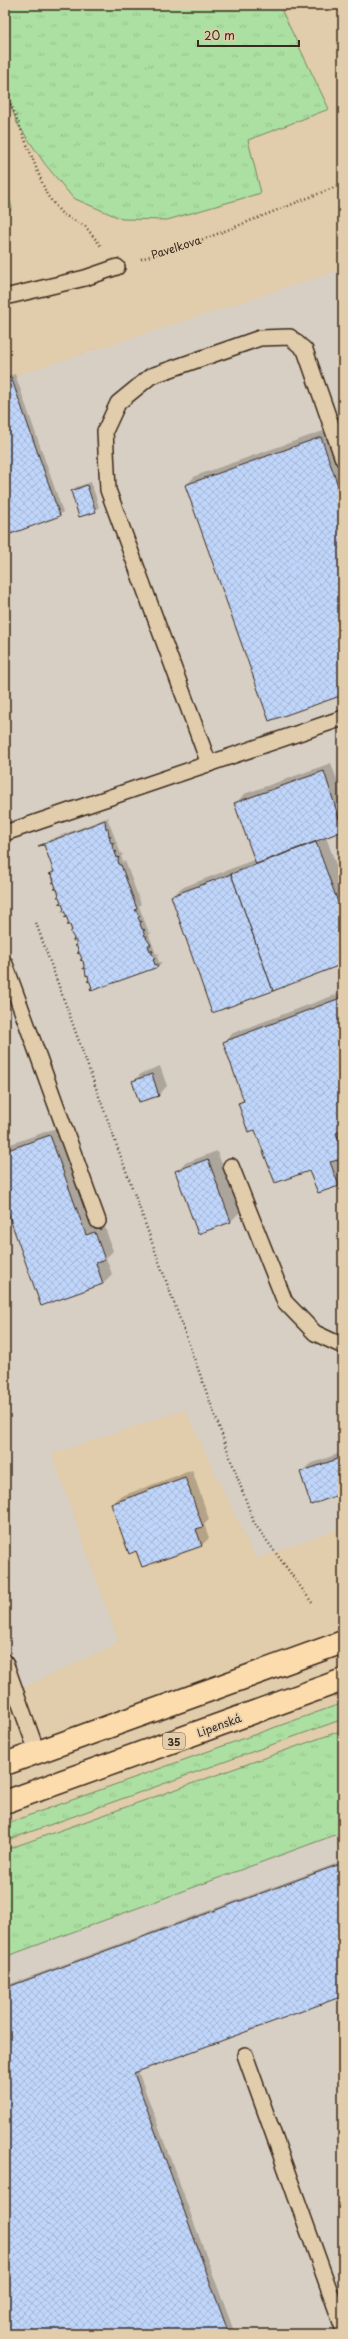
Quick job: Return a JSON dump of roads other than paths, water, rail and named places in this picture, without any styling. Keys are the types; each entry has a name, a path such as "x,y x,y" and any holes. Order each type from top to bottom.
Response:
{"main road":[{"path":"5,1764 343,1642"},
{"name":"Lipenská","path":"5,1802 343,1680"}],"lane":[{"path":"5,297 85,278 117,267"},
{"path":"209,764 108,490 105,431 118,403 151,376 260,338 290,336 306,350 343,459"},
{"path":"5,833 343,718"},
{"path":"5,964 98,1221"},
{"path":"231,1166 285,1302 315,1333 343,1346"},
{"path":"5,1662 37,1752"},
{"path":"245,2055 343,2328"}]}
